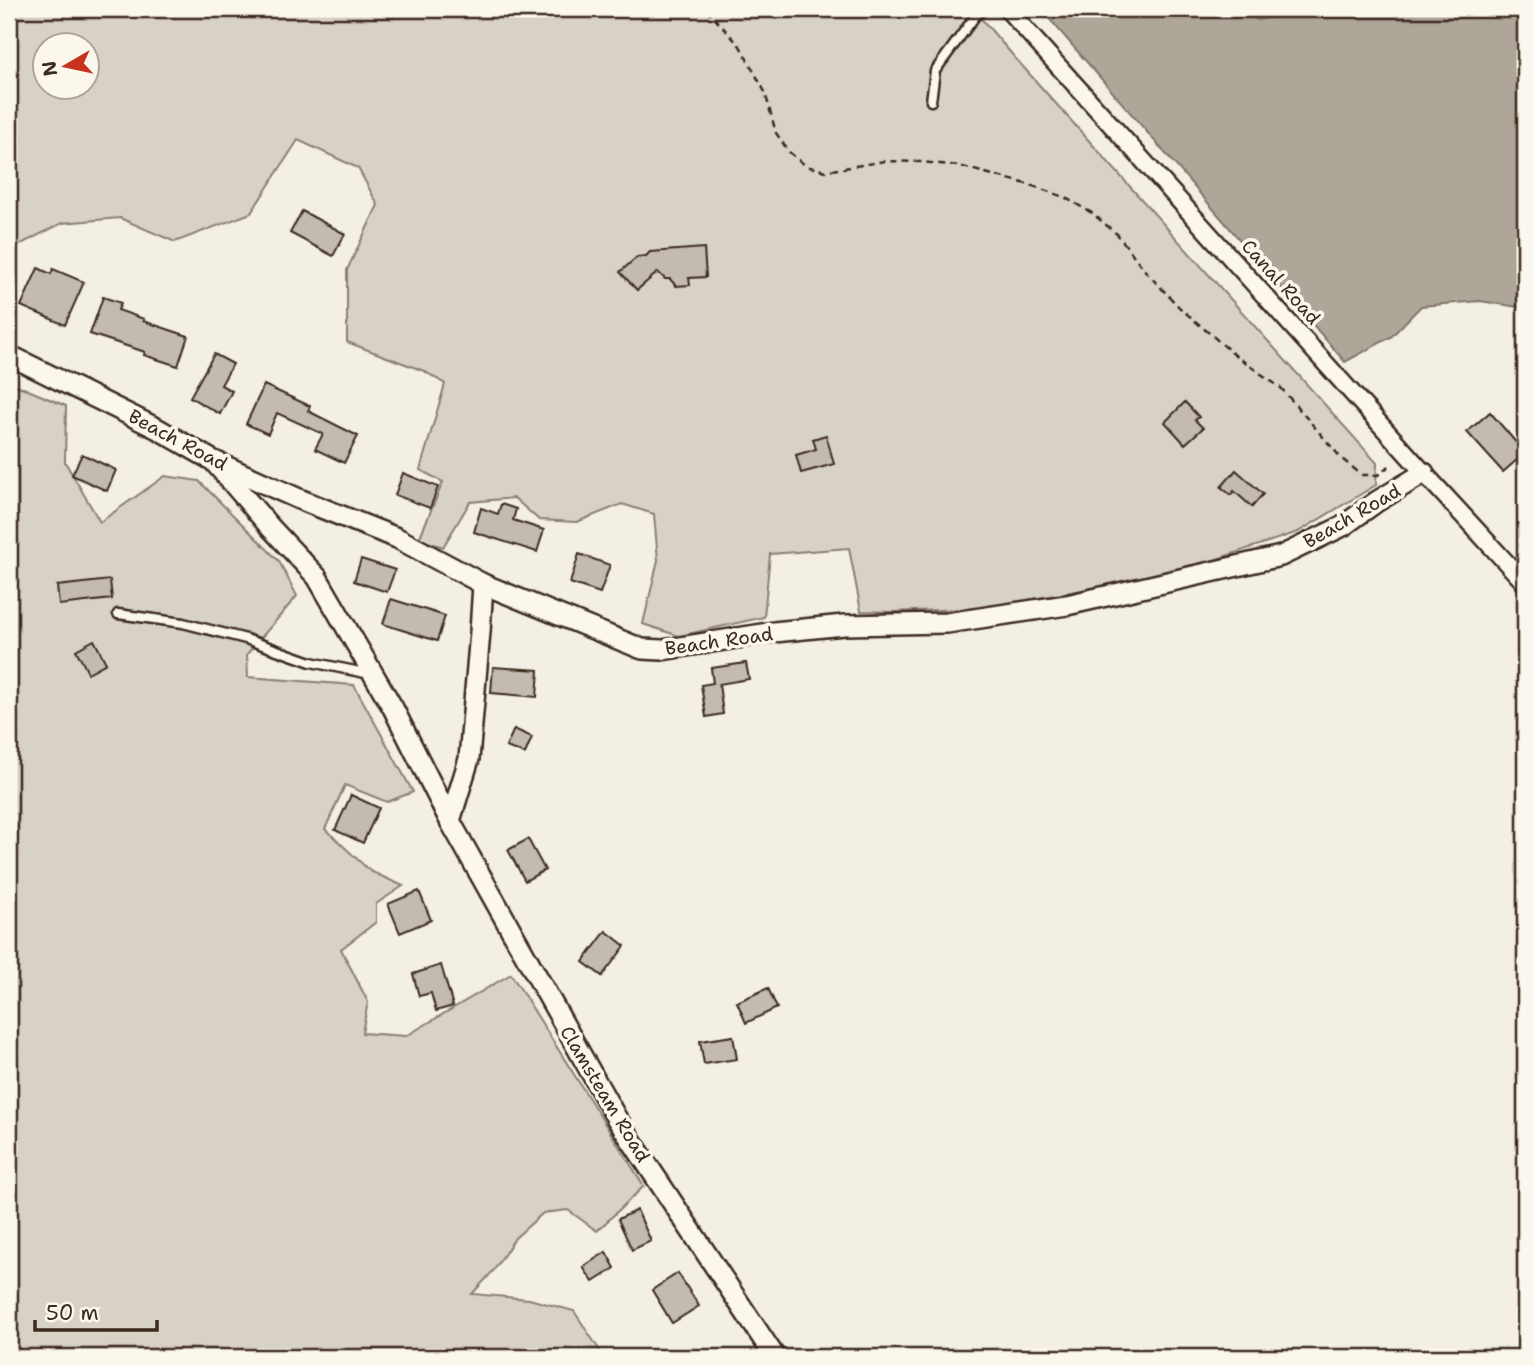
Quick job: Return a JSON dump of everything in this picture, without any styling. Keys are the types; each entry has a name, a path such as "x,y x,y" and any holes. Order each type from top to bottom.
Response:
{"street":[{"name":"Canal Road","path":"1007,9 1525,583"},
{"name":"Beach Road","path":"9,355 158,429 212,460 299,499 397,538 483,584 642,649 662,650 774,632 844,625 947,623 1068,606 1281,556 1343,526 1424,473"},
{"name":"Clamsteam Road","path":"212,460 317,577 393,708 450,821 617,1119 775,1357"},
{"path":"450,821 469,759 483,584"}],"lane":[{"path":"931,101 935,71 976,15 984,9"},
{"path":"118,614 183,623 246,639 311,662 373,674"}],"path":[{"path":"706,9 740,46 765,92 775,134 789,152 806,166 826,171 885,162 959,166 1027,184 1063,197 1092,213 1118,235 1147,273 1180,308 1236,356 1281,388 1342,459 1362,475 1378,475 1406,453"}],"shaded area":[{"path":"9,9 973,9 1377,463 1376,485 1298,532 1214,560 1109,585 984,608 861,611 849,548 770,554 764,617 679,636 643,624 658,560 654,514 622,504 577,522 539,520 514,498 470,502 443,547 419,539 443,482 420,470 445,384 424,371 347,342 347,270 378,205 358,168 298,140 251,213 175,242 120,218 62,223 9,252"},
{"path":"1041,9 1231,9 1258,20 1317,9 1525,9 1525,308 1480,301 1421,306 1391,337 1345,362"},
{"path":"9,382 66,406 65,462 100,522 165,476 199,481 279,561 297,596 247,654 248,677 354,685 413,792 387,802 345,785 325,829 370,871 403,886 376,904 376,922 341,949 368,1002 362,1033 406,1036 511,974 644,1186 597,1231 568,1210 543,1213 515,1238 494,1270 472,1294 529,1299 574,1311 604,1357 9,1357"}],"building":[{"path":"302,211 345,234 333,256 290,233"},
{"path":"704,248 706,277 689,278 690,285 676,286 658,272 637,290 620,272 637,257 646,256 650,252"},
{"path":"38,268 51,274 53,269 84,282 65,325 21,306"},
{"path":"103,297 121,303 118,310 188,336 178,366 90,334"},
{"path":"214,354 233,364 221,385 232,391 220,414 190,397"},
{"path":"264,385 310,406 308,411 358,436 344,463 315,449 323,434 277,413 268,434 246,424"},
{"path":"1185,402 1199,417 1195,420 1203,428 1185,444 1165,422"},
{"path":"1490,412 1525,453 1503,472 1467,432"},
{"path":"826,435 834,464 801,473 796,455 816,449 813,439"},
{"path":"82,454 116,470 107,491 72,475"},
{"path":"1236,470 1263,494 1252,507 1234,491 1231,495 1221,487"},
{"path":"403,473 438,487 430,508 395,495"},
{"path":"501,504 516,509 513,520 544,530 537,552 474,532 481,508 498,514"},
{"path":"579,554 610,565 600,593 570,583"},
{"path":"361,559 395,570 387,592 354,581"},
{"path":"110,580 112,599 59,605 57,586"},
{"path":"391,599 445,616 437,641 383,624"},
{"path":"94,640 106,663 88,673 76,650"},
{"path":"746,663 749,679 719,684 723,714 706,717 701,685 713,683 711,668"},
{"path":"493,667 539,670 537,697 491,693"},
{"path":"514,729 532,737 525,754 506,747"},
{"path":"351,795 379,808 363,843 335,830"},
{"path":"528,839 545,870 525,881 508,850"},
{"path":"419,891 431,920 400,933 388,904"},
{"path":"606,931 625,946 602,976 583,962"},
{"path":"441,965 453,1006 436,1011 431,993 419,996 413,974"},
{"path":"768,988 777,1008 746,1023 737,1002"},
{"path":"733,1036 737,1059 704,1064 700,1041"},
{"path":"637,1210 651,1241 632,1250 618,1219"},
{"path":"606,1252 615,1268 593,1282 583,1267"},
{"path":"678,1273 699,1306 672,1323 652,1290"}]}
